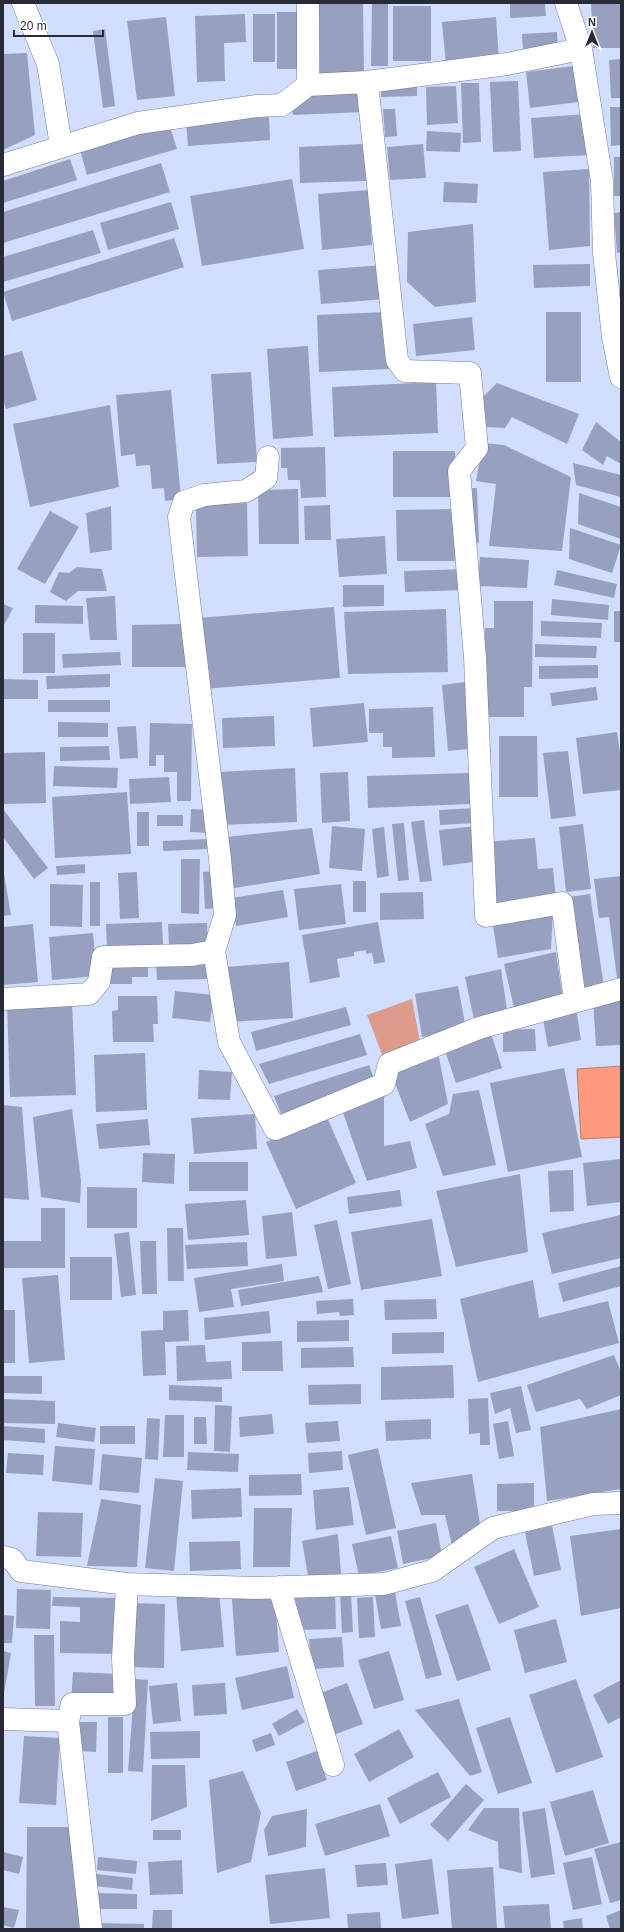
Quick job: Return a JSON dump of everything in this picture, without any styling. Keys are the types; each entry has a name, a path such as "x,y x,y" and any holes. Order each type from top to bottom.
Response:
{"street":[{"path":"23,3 48,64 61,146"},
{"path":"308,3 308,85"},
{"path":"566,3 581,49 602,181 604,253 613,337 621,377"},
{"path":"3,165 138,123 257,106 282,105 308,85 367,82 507,64 581,49"},
{"path":"367,82 397,360 405,371 470,373 477,448 459,471 475,657 486,916 562,903 575,1001"},
{"path":"268,457 266,478 246,491 204,495 184,502 179,518 220,859 225,915 214,951 229,1042 275,1129 384,1084 389,1064 479,1028 621,989"},
{"path":"3,999 41,995 89,994 99,982 103,957 192,955 214,951"},
{"path":"3,1557 12,1559 21,1571 128,1584 279,1587 384,1584 432,1571 493,1528 593,1504 621,1503"},
{"path":"91,1929 68,1721 72,1704 125,1704 123,1658 128,1584"},
{"path":"279,1587 333,1765"},
{"path":"3,1719 68,1721"}],"shaded area":[{"path":"412,999 421,1047 385,1062 367,1015"},
{"path":"621,1066 621,1137 581,1139 577,1069"}],"building":[{"path":"319,3 363,3 364,74 320,74"},
{"path":"372,3 388,3 388,66 371,66"},
{"path":"510,3 545,3 546,16 510,18"},
{"path":"591,3 621,3 621,48 593,48"},
{"path":"393,6 431,6 431,61 393,61"},
{"path":"277,12 304,12 304,69 277,69"},
{"path":"245,14 246,42 224,43 225,81 197,82 195,16"},
{"path":"253,14 275,14 275,62 253,62"},
{"path":"166,17 175,96 137,100 127,21"},
{"path":"496,17 499,61 446,65 442,22"},
{"path":"105,29 115,106 103,108 93,31"},
{"path":"557,32 558,47 523,49 522,34"},
{"path":"27,53 35,135 3,150 3,54"},
{"path":"621,59 621,98 611,98 609,60"},
{"path":"574,66 579,102 530,108 526,72"},
{"path":"518,81 521,151 493,152 490,82"},
{"path":"381,83 417,83 417,96 381,97"},
{"path":"461,83 479,83 481,142 463,143"},
{"path":"456,86 458,123 427,125 426,87"},
{"path":"362,88 363,112 293,115 291,106 308,92"},
{"path":"610,107 621,107 621,145 611,146"},
{"path":"383,109 395,109 397,136 385,137"},
{"path":"587,114 590,155 534,158 531,118"},
{"path":"269,117 270,140 188,146 186,122"},
{"path":"169,124 177,149 87,175 80,150"},
{"path":"427,131 461,133 460,152 426,151"},
{"path":"364,144 366,181 300,183 299,147"},
{"path":"423,144 426,178 390,180 387,147"},
{"path":"614,157 621,157 621,196 614,196"},
{"path":"70,159 77,180 3,203 3,181"},
{"path":"161,163 170,192 3,243 3,212"},
{"path":"589,169 590,246 549,250 543,172"},
{"path":"292,179 304,249 202,266 190,196"},
{"path":"444,182 478,184 477,203 443,202"},
{"path":"368,190 372,245 322,250 318,194"},
{"path":"171,202 179,229 108,250 100,223"},
{"path":"621,212 621,252 617,253 614,213"},
{"path":"473,224 476,302 435,307 407,282 408,232"},
{"path":"93,230 101,253 3,282 3,257"},
{"path":"174,238 184,267 12,321 3,292"},
{"path":"590,264 590,286 534,288 533,265"},
{"path":"383,265 386,299 321,304 318,270"},
{"path":"386,312 389,369 319,372 317,315"},
{"path":"546,312 581,312 581,382 546,382"},
{"path":"472,317 475,350 416,356 413,324"},
{"path":"308,346 313,436 273,439 267,349"},
{"path":"22,351 37,400 6,409 3,399 3,356"},
{"path":"251,372 257,462 217,464 211,374"},
{"path":"436,382 438,433 334,437 332,387"},
{"path":"497,383 579,414 567,444 512,417 505,428 484,427 481,399"},
{"path":"171,390 181,499 165,501 164,488 152,489 150,465 136,466 135,454 121,456 116,395"},
{"path":"110,405 119,487 30,507 13,424"},
{"path":"596,422 621,442 621,464 607,456 603,465 582,450"},
{"path":"483,443 504,445 571,477 562,551 489,546 496,484 476,481"},
{"path":"325,447 326,497 301,498 300,480 288,480 287,468 281,468 281,448"},
{"path":"393,451 455,451 455,497 393,497"},
{"path":"573,463 621,475 621,497 576,485"},
{"path":"467,488 477,488 479,543 468,543"},
{"path":"298,489 299,544 259,544 258,490"},
{"path":"579,493 621,507 621,539 578,524"},
{"path":"247,503 248,556 197,557 196,505"},
{"path":"330,505 331,540 305,540 304,506"},
{"path":"111,506 112,550 90,553 86,513"},
{"path":"454,509 455,561 397,561 396,510"},
{"path":"50,511 79,527 45,584 17,569"},
{"path":"570,528 621,545 612,573 569,559"},
{"path":"385,536 387,574 339,577 336,539"},
{"path":"480,557 529,560 527,588 478,586"},
{"path":"77,567 102,569 107,591 78,591 66,601 50,592 59,572 69,573"},
{"path":"466,569 466,590 405,592 404,571"},
{"path":"557,570 617,584 614,598 554,585"},
{"path":"343,585 384,585 384,606 343,607"},
{"path":"115,596 117,640 90,640 86,598"},
{"path":"552,599 609,605 608,620 551,615"},
{"path":"494,601 533,601 532,687 524,687 524,717 484,717 485,628 494,628"},
{"path":"3,604 13,608 3,627"},
{"path":"35,605 83,606 83,624 35,623"},
{"path":"334,607 340,678 203,689 198,618"},
{"path":"446,609 448,672 348,674 344,612"},
{"path":"614,611 621,611 621,642 614,642"},
{"path":"541,621 602,623 601,638 541,636"},
{"path":"185,624 186,667 132,667 132,625"},
{"path":"23,633 55,633 55,673 23,673"},
{"path":"535,644 597,646 596,658 535,657"},
{"path":"120,652 121,665 63,668 62,654"},
{"path":"598,665 598,678 539,679 539,666"},
{"path":"110,674 110,687 47,689 46,676"},
{"path":"3,679 38,680 38,699 3,699"},
{"path":"473,681 478,748 448,751 442,685"},
{"path":"596,687 598,700 552,706 550,693"},
{"path":"48,700 110,700 110,712 48,712"},
{"path":"364,703 368,742 313,747 310,708"},
{"path":"433,707 435,757 392,758 392,747 383,747 383,733 369,733 369,709"},
{"path":"274,716 275,746 223,748 222,718"},
{"path":"58,722 108,723 108,737 58,737"},
{"path":"150,723 192,724 191,801 177,801 177,772 164,772 164,755 156,755 156,766 149,766"},
{"path":"136,726 138,758 120,759 117,727"},
{"path":"617,732 621,760 621,790 583,794 576,738"},
{"path":"499,736 537,736 538,797 499,797"},
{"path":"109,746 110,760 60,761 60,747"},
{"path":"568,751 576,816 551,819 543,753"},
{"path":"45,752 46,803 3,804 3,753"},
{"path":"54,766 118,768 117,788 53,786"},
{"path":"295,768 297,822 221,825 219,772"},
{"path":"348,772 350,821 322,823 320,773"},
{"path":"469,773 470,804 368,808 367,776"},
{"path":"169,777 171,802 130,804 129,779"},
{"path":"127,792 131,854 55,858 52,797"},
{"path":"476,808 477,823 440,825 439,810"},
{"path":"3,809 48,868 34,879 3,837"},
{"path":"191,809 208,810 207,833 190,832"},
{"path":"137,812 149,812 149,846 137,846"},
{"path":"157,815 183,815 183,826 157,826"},
{"path":"424,820 432,881 420,882 411,822"},
{"path":"404,823 409,880 398,881 392,824"},
{"path":"583,824 591,889 566,892 559,827"},
{"path":"332,826 365,829 362,871 329,868"},
{"path":"477,826 481,861 443,866 439,830"},
{"path":"384,827 389,876 377,878 372,829"},
{"path":"312,828 320,874 229,889 226,837"},
{"path":"535,838 538,869 553,868 556,899 496,904 484,842"},
{"path":"208,839 208,849 163,851 163,841"},
{"path":"181,859 200,859 199,914 181,913"},
{"path":"85,864 85,873 57,875 56,866"},
{"path":"3,868 11,915 3,916"},
{"path":"217,871 220,908 205,909 203,872"},
{"path":"137,872 139,918 120,919 118,873"},
{"path":"621,876 621,978 617,978 609,917 599,918 594,879"},
{"path":"353,881 366,881 366,912 353,912"},
{"path":"90,882 100,882 100,926 90,926"},
{"path":"50,884 83,885 82,927 50,926"},
{"path":"341,884 346,924 299,930 294,889"},
{"path":"283,890 288,917 236,926 231,898"},
{"path":"423,892 424,919 380,920 380,893"},
{"path":"590,894 604,987 583,990 569,897"},
{"path":"553,911 551,949 498,958 492,919"},
{"path":"162,922 163,946 107,948 106,924"},
{"path":"378,922 385,962 374,964 372,953 366,954 366,950 354,952 354,956 337,959 340,977 310,983 302,935"},
{"path":"207,923 208,944 169,945 168,924"},
{"path":"33,924 38,982 3,985 3,927"},
{"path":"93,933 97,976 52,980 49,937"},
{"path":"556,952 563,1000 515,1012 504,964"},
{"path":"209,960 209,979 157,980 156,961"},
{"path":"289,962 293,1018 230,1022 226,967"},
{"path":"107,967 148,967 148,977 132,977 132,984 107,984"},
{"path":"501,969 508,1017 475,1024 465,977"},
{"path":"458,986 466,1029 422,1037 415,994"},
{"path":"175,991 214,995 210,1022 172,1018"},
{"path":"118,996 157,996 158,1024 153,1024 154,1042 113,1042 112,1011 118,1010"},
{"path":"621,999 621,1045 596,1046 593,1000"},
{"path":"72,1000 76,1095 10,1097 7,1002"},
{"path":"346,1007 351,1025 256,1051 251,1032"},
{"path":"576,1008 581,1040 548,1047 542,1013"},
{"path":"535,1029 536,1051 503,1052 503,1030"},
{"path":"490,1030 502,1068 456,1083 443,1045"},
{"path":"360,1034 367,1055 269,1084 259,1064"},
{"path":"145,1053 147,1110 96,1112 94,1055"},
{"path":"439,1057 448,1104 410,1122 391,1073"},
{"path":"369,1065 375,1081 283,1119 274,1096"},
{"path":"564,1068 582,1157 508,1172 490,1083"},
{"path":"199,1070 232,1072 230,1100 198,1099"},
{"path":"384,1089 384,1146 410,1141 417,1168 367,1181 341,1107"},
{"path":"479,1090 496,1165 443,1176 425,1124 449,1114 453,1094"},
{"path":"3,1105 22,1107 29,1200 3,1198"},
{"path":"72,1109 81,1181 80,1203 41,1197 33,1117"},
{"path":"255,1114 257,1149 194,1154 191,1118"},
{"path":"326,1115 356,1183 296,1209 266,1142"},
{"path":"148,1119 150,1145 99,1149 96,1124"},
{"path":"143,1153 175,1154 174,1184 142,1182"},
{"path":"621,1159 621,1202 587,1206 583,1163"},
{"path":"189,1162 248,1162 248,1191 189,1191"},
{"path":"573,1170 574,1211 550,1212 548,1171"},
{"path":"520,1174 528,1252 456,1267 436,1191"},
{"path":"87,1187 137,1188 137,1228 87,1228"},
{"path":"400,1190 402,1206 349,1214 347,1197"},
{"path":"246,1200 249,1235 188,1240 185,1204"},
{"path":"41,1208 65,1208 65,1268 3,1268 3,1241 41,1241"},
{"path":"292,1212 297,1256 266,1259 262,1216"},
{"path":"621,1215 621,1258 552,1274 542,1233"},
{"path":"432,1219 442,1276 361,1290 351,1232"},
{"path":"337,1220 351,1284 328,1289 314,1225"},
{"path":"167,1228 183,1228 184,1281 168,1281"},
{"path":"129,1232 136,1295 121,1297 114,1234"},
{"path":"140,1241 156,1241 157,1294 142,1294"},
{"path":"247,1242 248,1266 187,1269 185,1245"},
{"path":"70,1257 112,1257 112,1300 70,1300"},
{"path":"282,1264 284,1281 231,1289 234,1307 199,1312 194,1278"},
{"path":"621,1266 621,1286 563,1302 558,1283"},
{"path":"58,1275 65,1360 29,1363 22,1278"},
{"path":"319,1276 323,1292 241,1306 238,1290"},
{"path":"533,1280 539,1318 608,1301 619,1343 478,1382 460,1299"},
{"path":"353,1299 354,1315 340,1316 339,1312 317,1314 316,1301"},
{"path":"436,1299 437,1319 385,1320 384,1300"},
{"path":"3,1310 15,1310 15,1363 3,1363"},
{"path":"188,1310 189,1341 165,1342 166,1375 143,1376 141,1331 163,1330 163,1311"},
{"path":"269,1311 271,1333 205,1340 204,1318"},
{"path":"349,1320 349,1341 297,1342 297,1321"},
{"path":"444,1332 444,1353 392,1354 392,1333"},
{"path":"282,1341 283,1371 242,1371 242,1342"},
{"path":"205,1345 206,1362 231,1361 232,1379 177,1381 176,1346"},
{"path":"353,1347 354,1367 301,1368 301,1348"},
{"path":"614,1355 621,1372 621,1395 587,1409 580,1399 536,1412 527,1385"},
{"path":"453,1365 454,1398 381,1400 381,1367"},
{"path":"3,1376 42,1376 42,1394 3,1393"},
{"path":"361,1384 361,1404 309,1405 308,1385"},
{"path":"169,1385 222,1387 222,1402 169,1400"},
{"path":"521,1386 531,1430 516,1433 510,1408 495,1414 490,1393"},
{"path":"488,1398 490,1445 480,1445 480,1433 469,1434 468,1399"},
{"path":"3,1399 55,1401 55,1424 3,1423"},
{"path":"215,1405 232,1406 230,1452 214,1451"},
{"path":"621,1409 621,1489 547,1501 540,1427"},
{"path":"272,1414 274,1434 240,1437 239,1417"},
{"path":"165,1415 184,1415 184,1457 163,1457"},
{"path":"194,1417 206,1417 207,1444 194,1444"},
{"path":"147,1418 160,1419 158,1460 145,1459"},
{"path":"431,1419 431,1439 386,1441 385,1421"},
{"path":"338,1421 340,1441 307,1443 305,1423"},
{"path":"508,1421 514,1456 499,1459 493,1424"},
{"path":"58,1423 96,1428 94,1442 56,1437"},
{"path":"3,1426 45,1429 45,1443 3,1440"},
{"path":"100,1426 135,1426 135,1444 100,1444"},
{"path":"55,1446 95,1449 92,1485 52,1481"},
{"path":"378,1448 396,1528 366,1535 348,1455"},
{"path":"342,1451 343,1470 309,1473 308,1453"},
{"path":"188,1452 239,1454 238,1472 187,1470"},
{"path":"8,1453 44,1455 43,1475 6,1473"},
{"path":"102,1454 142,1458 139,1493 99,1490"},
{"path":"301,1474 302,1495 249,1496 249,1475"},
{"path":"472,1474 480,1524 452,1545 445,1515 421,1515 411,1483"},
{"path":"155,1478 183,1481 174,1571 145,1568"},
{"path":"534,1483 534,1511 497,1511 497,1484"},
{"path":"349,1487 354,1525 316,1530 313,1490"},
{"path":"241,1488 242,1517 192,1519 191,1490"},
{"path":"101,1499 141,1505 137,1567 87,1566"},
{"path":"254,1508 292,1508 290,1567 253,1567"},
{"path":"38,1512 83,1513 81,1557 36,1556"},
{"path":"436,1523 442,1556 403,1564 397,1531"},
{"path":"552,1526 561,1570 534,1576 525,1532"},
{"path":"621,1529 621,1608 581,1616 570,1536"},
{"path":"338,1534 341,1574 308,1576 302,1541"},
{"path":"391,1536 398,1568 359,1576 352,1544"},
{"path":"240,1541 241,1569 190,1571 189,1542"},
{"path":"514,1549 539,1607 499,1624 474,1567"},
{"path":"17,1589 51,1590 50,1629 16,1628"},
{"path":"335,1590 336,1629 296,1630 295,1591"},
{"path":"219,1591 224,1647 181,1651 176,1594"},
{"path":"351,1592 353,1632 342,1633 340,1593"},
{"path":"395,1592 401,1626 381,1629 375,1595"},
{"path":"275,1595 279,1652 236,1656 232,1599"},
{"path":"53,1597 122,1598 121,1654 60,1653 60,1621 80,1622 80,1607 52,1606"},
{"path":"373,1597 375,1637 359,1638 357,1598"},
{"path":"420,1597 442,1675 426,1679 405,1601"},
{"path":"130,1603 165,1604 164,1668 128,1667"},
{"path":"468,1604 491,1670 457,1681 435,1615"},
{"path":"3,1615 14,1616 12,1643 3,1643"},
{"path":"556,1619 567,1662 525,1673 514,1630"},
{"path":"34,1635 54,1635 55,1706 35,1706"},
{"path":"342,1637 344,1667 311,1669 309,1639"},
{"path":"3,1651 11,1653 4,1693 3,1693"},
{"path":"389,1651 404,1700 374,1709 358,1660"},
{"path":"287,1666 294,1698 242,1710 235,1678"},
{"path":"73,1672 120,1674 118,1704 71,1702"},
{"path":"135,1679 148,1680 143,1772 128,1771"},
{"path":"576,1679 603,1757 556,1773 529,1695"},
{"path":"621,1680 621,1717 608,1724 593,1695"},
{"path":"177,1683 181,1721 153,1724 149,1686"},
{"path":"225,1683 227,1714 194,1716 192,1685"},
{"path":"347,1683 363,1724 333,1735 318,1694"},
{"path":"459,1699 482,1772 470,1776 415,1710"},
{"path":"297,1709 305,1722 279,1736 272,1724"},
{"path":"108,1717 123,1717 123,1773 108,1773"},
{"path":"510,1717 532,1783 498,1794 476,1728"},
{"path":"78,1722 97,1722 96,1752 77,1751"},
{"path":"399,1729 414,1757 369,1782 354,1754"},
{"path":"200,1731 200,1758 151,1759 150,1732"},
{"path":"271,1733 275,1745 256,1752 252,1740"},
{"path":"24,1736 60,1738 56,1805 19,1803"},
{"path":"317,1751 327,1780 296,1791 286,1762"},
{"path":"152,1765 185,1765 187,1807 151,1821"},
{"path":"243,1771 261,1813 251,1862 217,1873 209,1780"},
{"path":"438,1772 451,1797 400,1824 387,1798"},
{"path":"466,1784 484,1800 448,1841 430,1825"},
{"path":"593,1790 609,1843 565,1856 550,1802"},
{"path":"380,1804 390,1836 325,1856 315,1824"},
{"path":"484,1808 519,1808 522,1873 499,1868 498,1842 468,1830"},
{"path":"545,1808 555,1874 531,1878 522,1812"},
{"path":"307,1809 306,1847 268,1856 264,1830 272,1816"},
{"path":"27,1827 79,1827 79,1929 26,1929"},
{"path":"153,1830 181,1830 181,1840 153,1840"},
{"path":"621,1842 621,1900 610,1903 594,1849"},
{"path":"3,1852 23,1857 19,1874 3,1870"},
{"path":"98,1857 137,1861 136,1874 97,1870"},
{"path":"592,1857 602,1904 573,1910 563,1863"},
{"path":"432,1859 439,1914 402,1919 395,1864"},
{"path":"182,1860 183,1894 150,1895 148,1862"},
{"path":"386,1863 388,1885 357,1887 355,1865"},
{"path":"493,1867 497,1929 452,1929 447,1870"},
{"path":"325,1868 330,1918 270,1924 265,1875"},
{"path":"95,1874 133,1878 132,1890 93,1886"},
{"path":"96,1893 137,1894 137,1909 95,1909"},
{"path":"549,1904 551,1929 505,1929 503,1906"},
{"path":"3,1907 19,1910 14,1928 3,1925"},
{"path":"153,1910 172,1910 172,1929 152,1929"},
{"path":"621,1910 621,1929 610,1929 606,1916"},
{"path":"380,1912 381,1929 348,1929 347,1914"},
{"path":"582,1918 583,1929 564,1929 563,1921"},
{"path":"93,1923 144,1924 144,1929 93,1929"}]}
